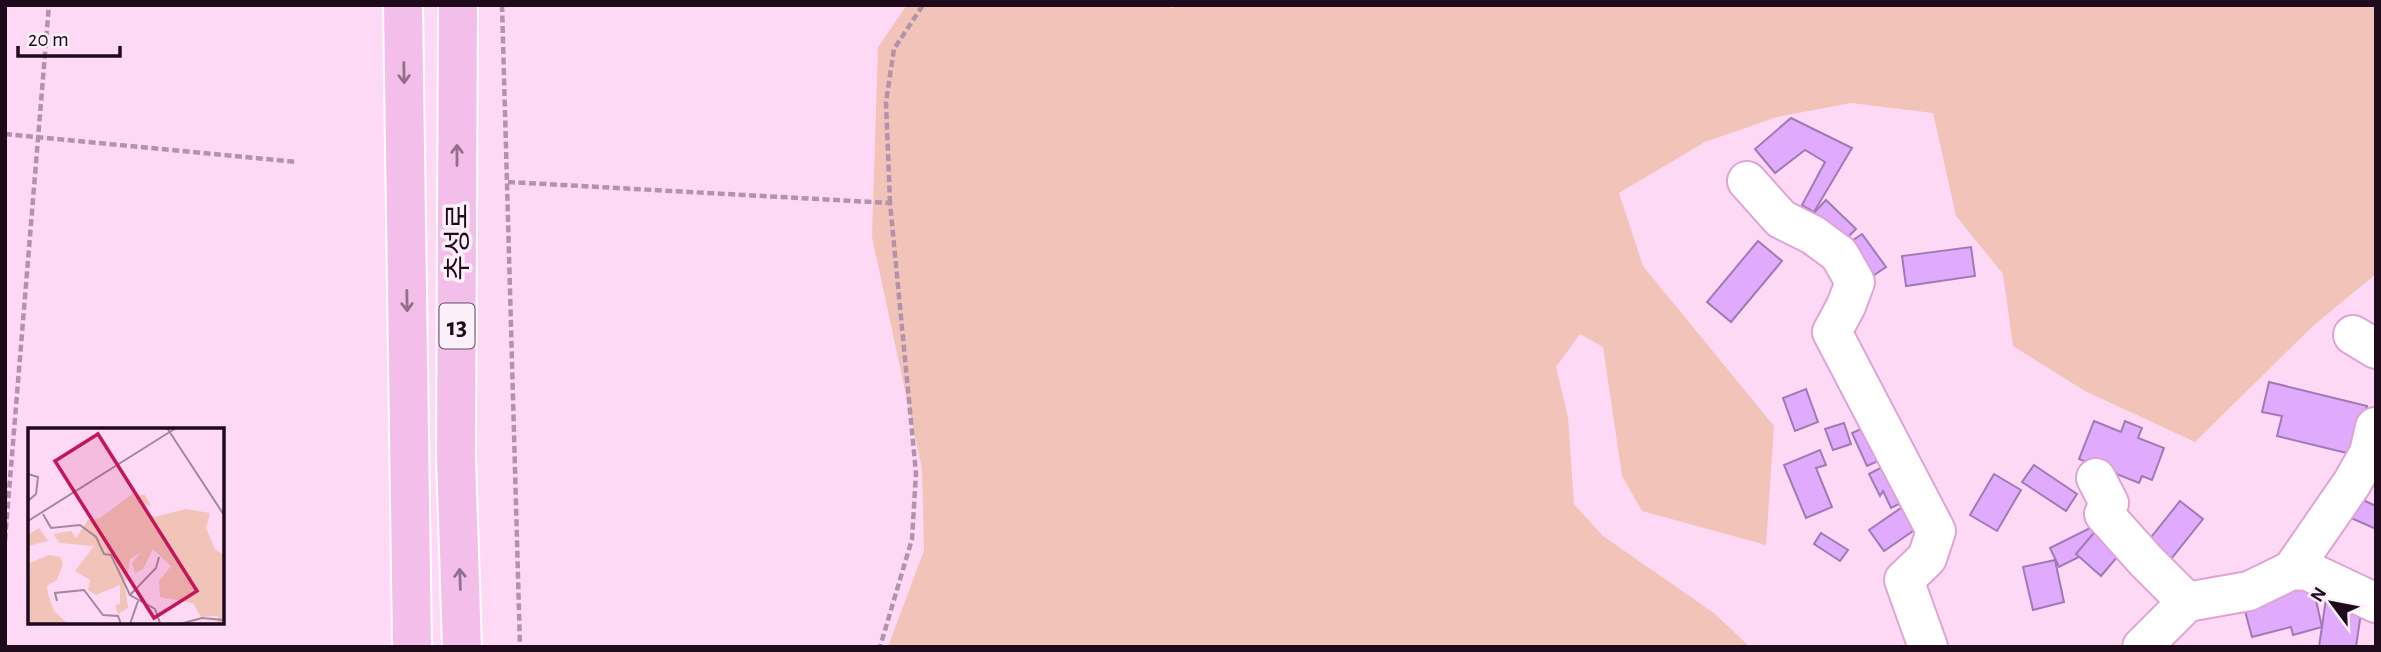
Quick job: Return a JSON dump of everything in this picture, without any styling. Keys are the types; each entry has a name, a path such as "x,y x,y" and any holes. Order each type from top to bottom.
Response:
{"main road":[{"name":"추성로","path":"403,5 412,647"},
{"name":"추성로","path":"458,5 456,457 462,647"}],"lane":[{"path":"1747,181 1781,219 1812,235 1839,254 1855,282 1832,332 1936,531 1927,558 1904,580 1928,647"},
{"path":"2142,647 2187,602 2249,591 2292,570 2353,483 2369,453 2375,427"},
{"path":"2096,478 2109,502 2104,514 2187,602"},
{"path":"2292,570 2308,571 2376,603"}],"path":[{"path":"5,540 49,5"},
{"path":"502,5 520,647"},
{"path":"880,647 912,538 916,473 890,204 887,102 894,49 923,5"},
{"path":"5,134 297,162"},
{"path":"508,182 890,204"}],"shaded area":[{"path":"907,5 1164,5 1173,8 1174,5 2376,5 2376,274 2314,325 2195,442 2085,391 2013,346 2003,274 1956,216 1933,113 1851,103 1777,117 1705,142 1619,193 1643,266 1774,426 1766,545 1642,511 1622,476 1603,347 1580,334 1556,367 1568,417 1574,504 1603,536 1714,613 1750,647 888,647 924,550 922,469 872,237 878,47"}],"building":[{"path":"1791,118 1852,148 1814,212 1802,205 1825,162 1805,150 1775,173 1755,149"},
{"path":"1826,200 1856,229 1840,245 1810,217"},
{"path":"1862,234 1886,267 1867,280 1843,247"},
{"path":"1758,241 1782,261 1731,322 1707,302"},
{"path":"1971,247 1975,276 1906,286 1902,256"},
{"path":"2269,382 2367,406 2355,455 2277,436 2282,416 2262,412"},
{"path":"1806,389 1818,422 1795,431 1783,398"},
{"path":"2094,421 2121,432 2125,421 2142,428 2138,438 2164,448 2152,480 2142,476 2139,483 2079,459"},
{"path":"1844,423 1851,444 1833,450 1825,429"},
{"path":"1872,424 1887,457 1867,466 1852,433"},
{"path":"1820,450 1826,465 1816,468 1832,507 1806,518 1784,465"},
{"path":"1895,460 1913,497 1891,508 1883,491 1880,496 1869,474"},
{"path":"2034,465 2077,494 2066,511 2022,482"},
{"path":"1994,474 2021,490 1997,531 1970,515"},
{"path":"2352,495 2376,506 2376,529 2344,515"},
{"path":"1911,501 1926,522 1884,551 1869,530"},
{"path":"2180,501 2203,519 2167,564 2144,546"},
{"path":"2100,523 2109,542 2059,567 2050,548"},
{"path":"2098,528 2124,549 2101,576 2076,554"},
{"path":"1821,533 1848,550 1840,561 1814,544"},
{"path":"2055,560 2064,602 2033,610 2023,567"},
{"path":"2312,582 2322,627 2293,635 2291,627 2252,637 2242,600"},
{"path":"2327,592 2362,606 2356,647 2319,647"}]}
